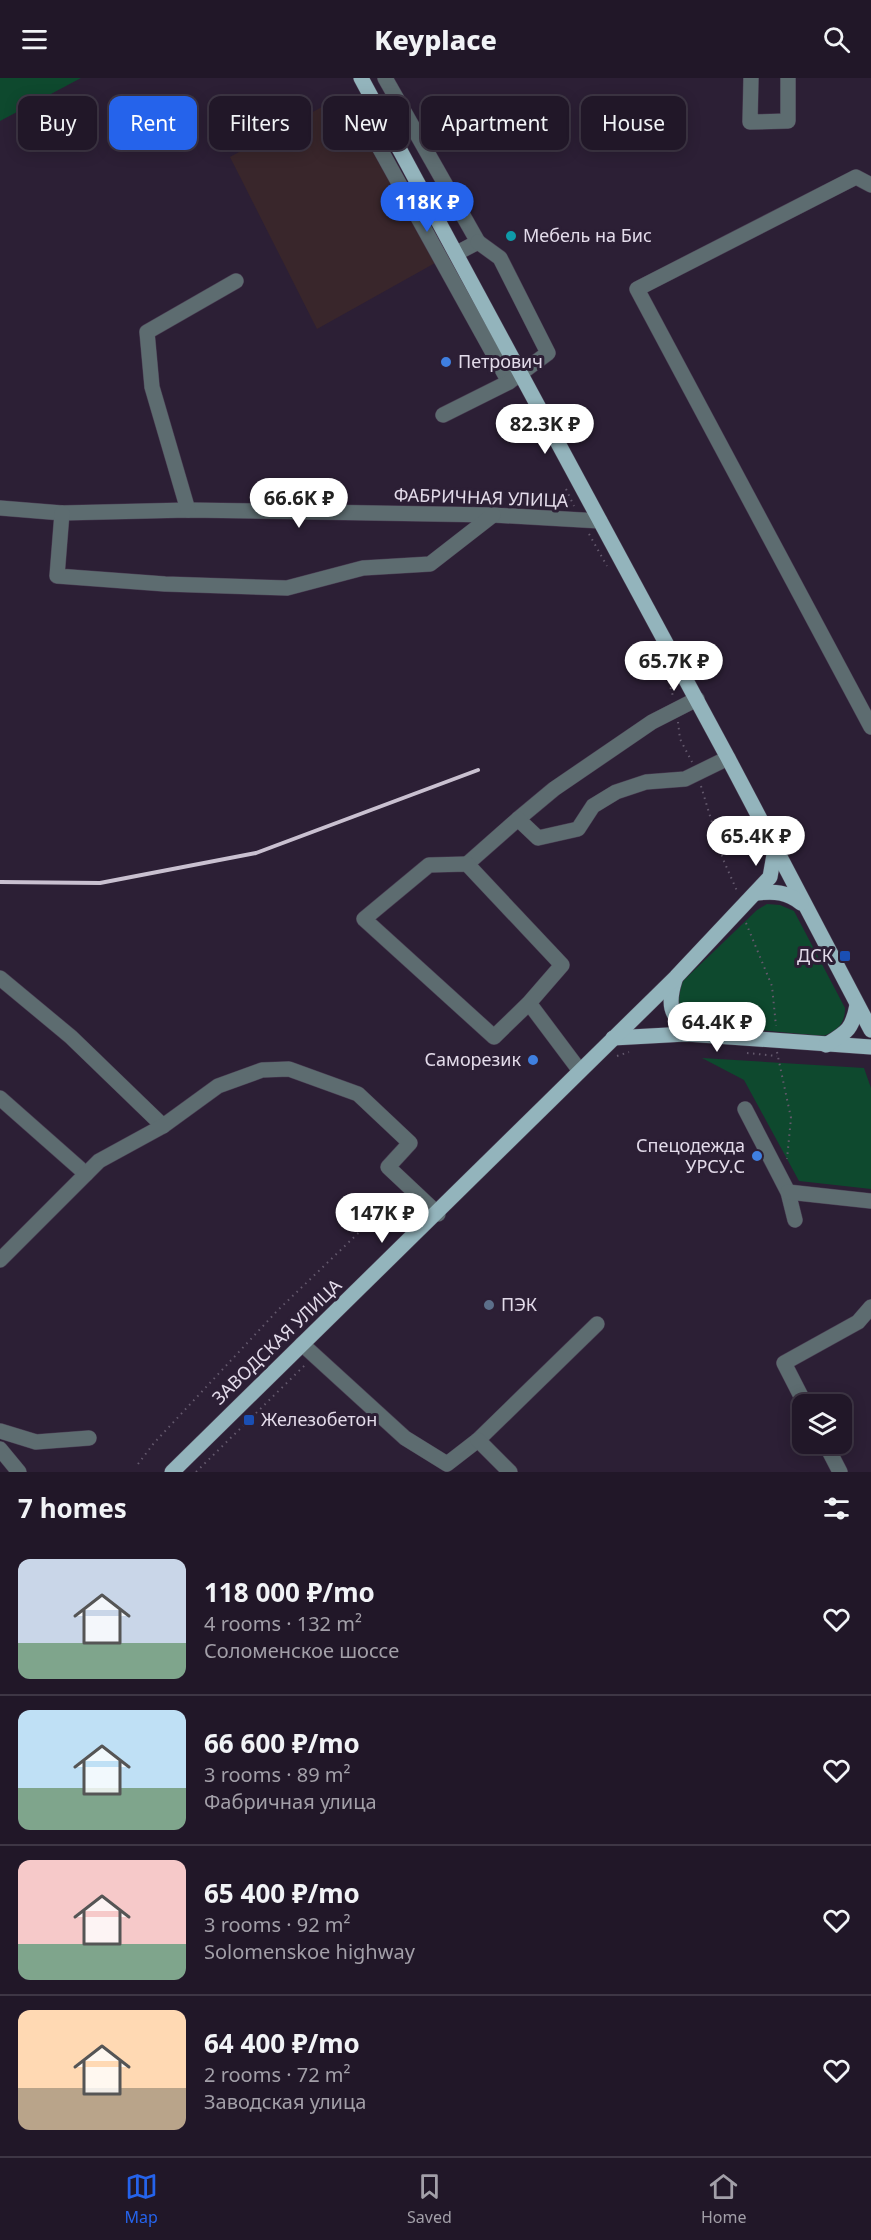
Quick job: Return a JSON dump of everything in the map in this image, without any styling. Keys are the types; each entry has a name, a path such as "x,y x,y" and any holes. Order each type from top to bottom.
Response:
{"main road":[{"path":"367,80 372,96"},
{"path":"400,150 457,253 515,377 600,521 697,699 871,1030"},
{"name":"ЗАВОДСКАЯ УЛИЦА","path":"172,1472 438,1214 676,977 770,877 775,849"},
{"path":"757,893 790,894 804,905"},
{"path":"676,977 669,999 677,1021 686,1034"},
{"path":"826,1045 847,1033 854,1022 857,1005"},
{"path":"613,1038 686,1034 777,1049 826,1045 871,1047"}],"street":[{"path":"385,78 478,242 500,258 548,353 515,377 442,415"},
{"path":"751,78 750,122 788,121 788,78"},
{"path":"382,150 515,377"},
{"path":"871,185 856,177 637,289 871,727"},
{"path":"457,253 478,242"},
{"path":"188,510 152,387 147,332 236,281"},
{"name":"ФАБРИЧНАЯ УЛИЦА","path":"0,508 62,513 188,510 493,515 600,521"},
{"path":"62,513 57,576 165,584 287,588 363,568 430,564 493,515"},
{"path":"467,864 562,965 494,1037 364,919 429,865 467,864 554,789 652,722 697,699"},
{"path":"518,819 538,838 578,829 593,806 616,792 646,782 685,779 728,758"},
{"path":"0,978 71,1037 163,1126"},
{"path":"529,1002 580,1071"},
{"path":"0,1260 99,1161 163,1126 218,1086 262,1070 289,1069 358,1094 410,1143 388,1167 438,1214"},
{"path":"0,1098 86,1174"},
{"path":"745,1109 788,1192 795,1220"},
{"path":"788,1192 871,1201"},
{"path":"800,1394 784,1363 858,1322 871,1307"},
{"path":"302,1344 405,1438 447,1464 478,1440 597,1324"},
{"path":"0,1431 36,1442 89,1438"},
{"path":"478,1440 510,1472"},
{"path":"0,1449 20,1472"},
{"path":"831,1454 840,1472"}],"path":[{"path":"677,710 680,739 697,772 723,859 734,878 741,909 772,986 777,1049 791,1118 787,1162"},
{"path":"744,1053 777,1049"},
{"path":"616,1056 635,1050"},
{"path":"138,1464 154,1443 277,1311 408,1186"},
{"path":"196,1472 315,1356"}],"shaded area":[{"path":"323,106 323,150 372,150 435,263 317,329 230,157 243,150 311,150 311,113"}],"green space":[{"path":"0,78 81,78 47,96 18,96 18,111 0,121"},
{"path":"767,904 780,905 794,911 845,1008 842,1022 837,1029 828,1034 823,1036 695,1024 682,1011 679,995 682,982 757,910"},
{"path":"702,1058 864,1068 871,1088 871,1189 799,1181 744,1080"}],"railway":[{"path":"0,882 100,883 256,853 478,770"}],"place":[{"name":"Мебель на Бис","path":"511,236"},
{"name":"Петрович","path":"446,362"},
{"name":"ДСК","path":"845,956"},
{"name":"Саморезик","path":"533,1060"},
{"name":"Спецодежда УРСУ.С","path":"757,1156"},
{"name":"ПЭК","path":"489,1305"},
{"name":"Железобетон","path":"249,1420"}]}
